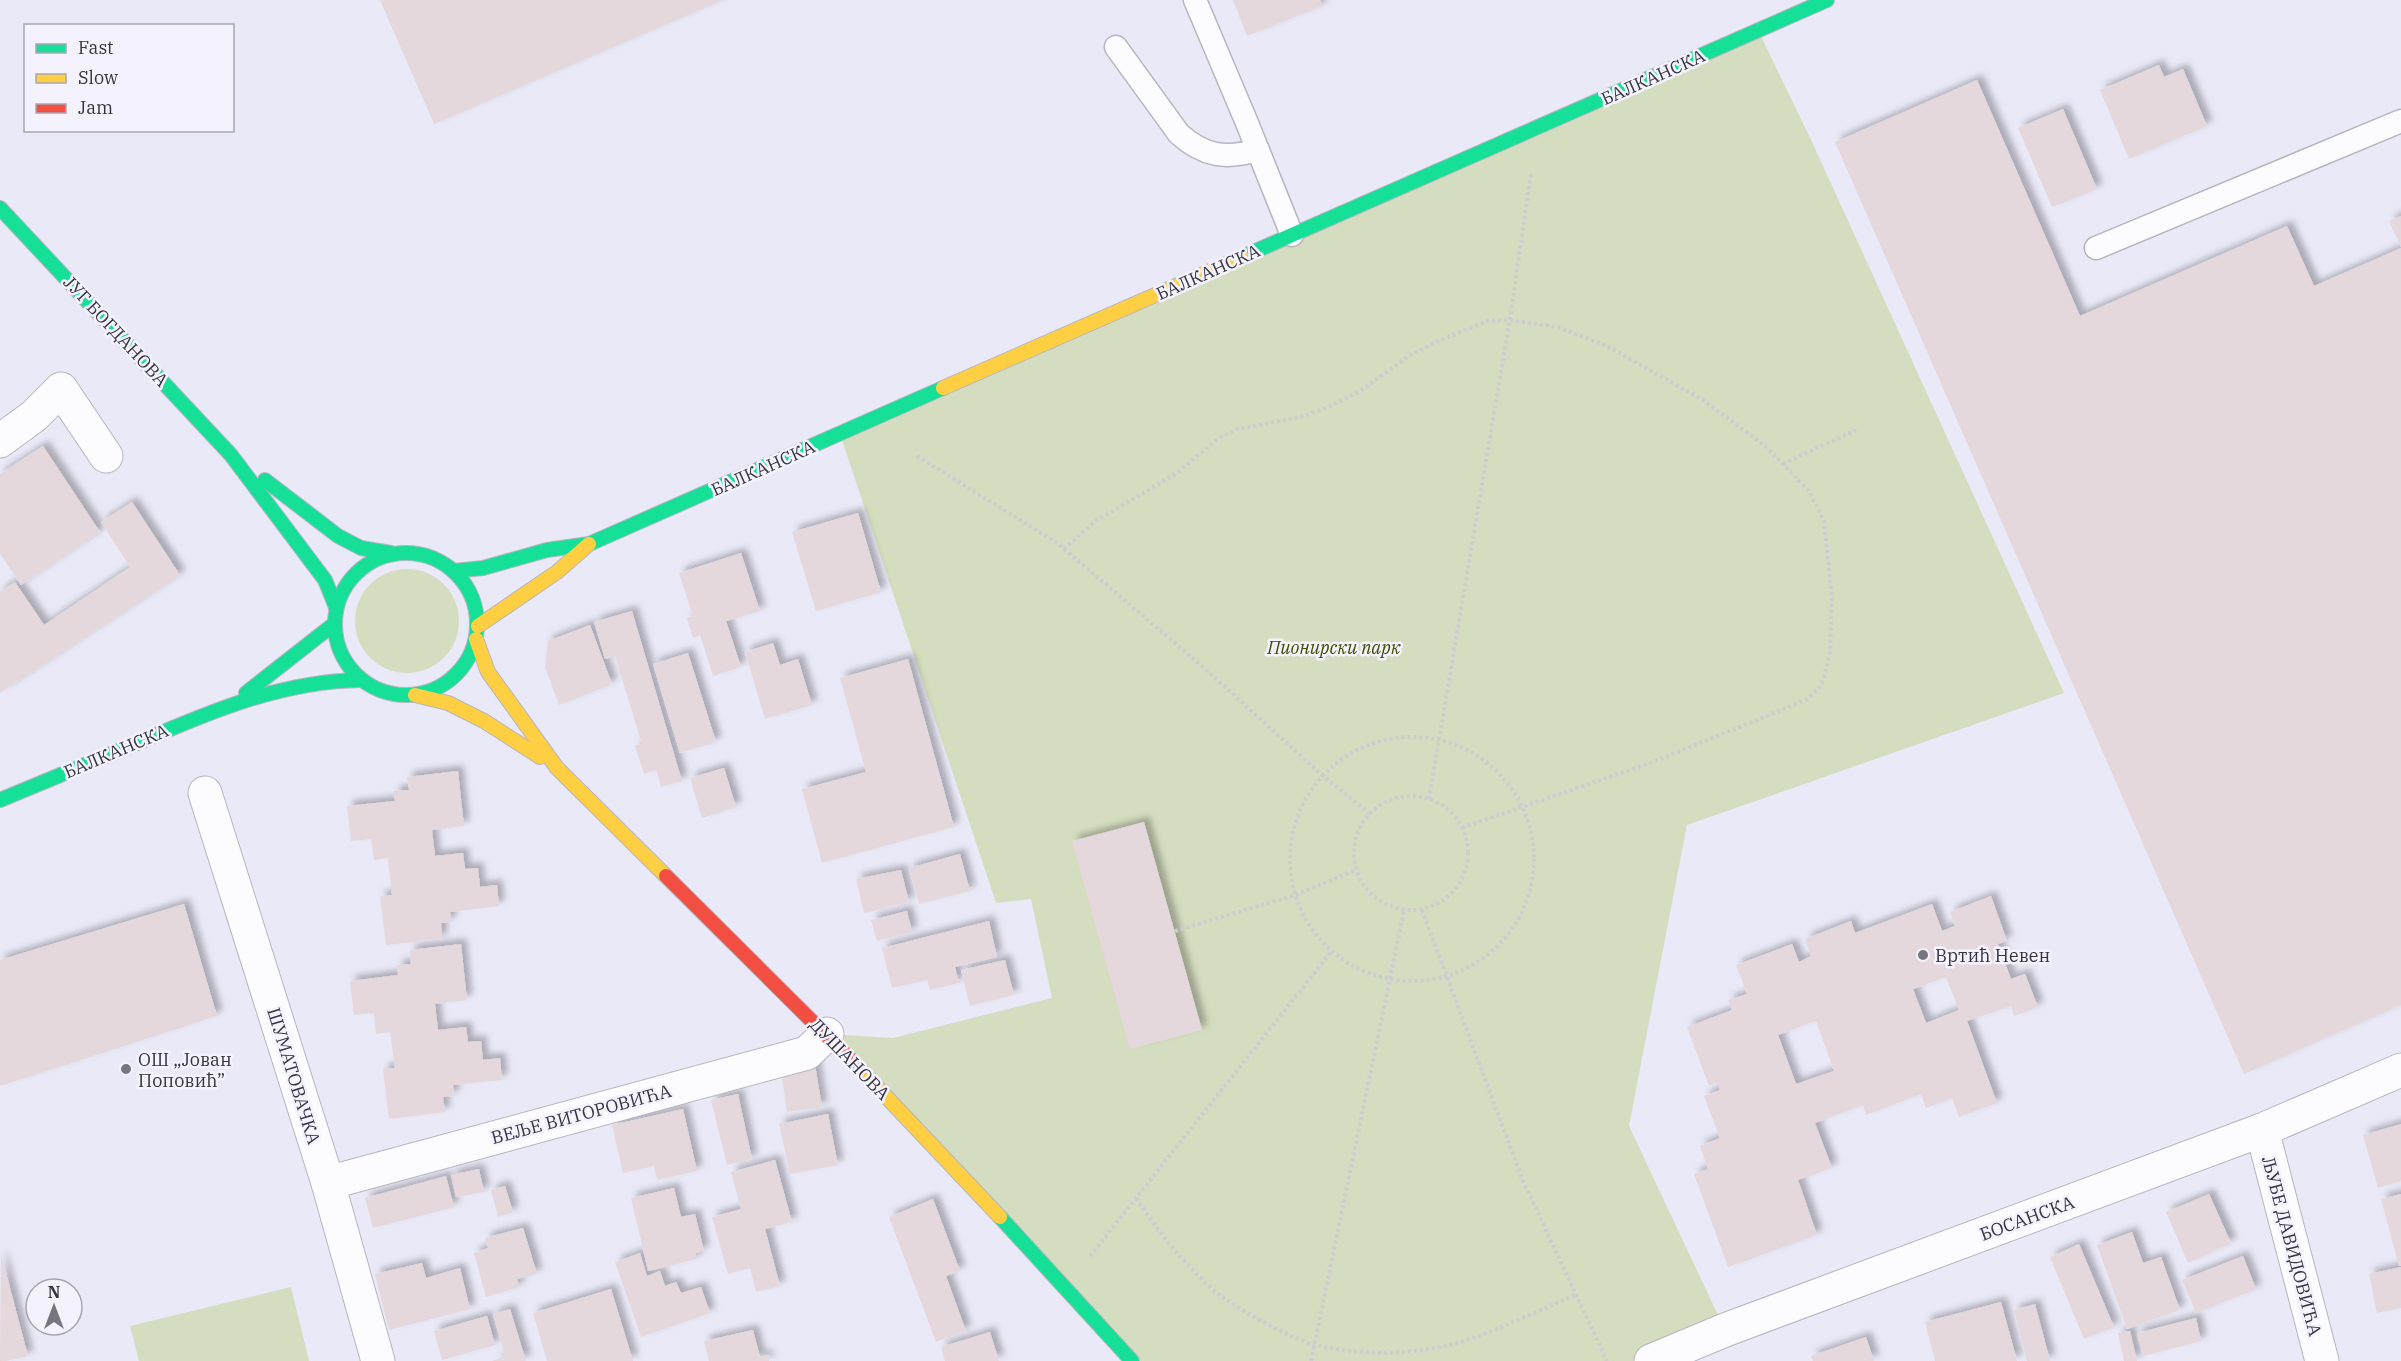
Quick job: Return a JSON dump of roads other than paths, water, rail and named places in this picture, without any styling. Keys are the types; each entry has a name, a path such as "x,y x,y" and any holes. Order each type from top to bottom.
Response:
{"main road":[{"name":"БАЛКАНСКА","path":"454,571 483,568 547,550 589,544 1827,0"},
{"name":"ЈУГ БОГДАНОВА","path":"0,208 231,455 325,580 336,607"},
{"name":"ЈУГ БОГДАНОВА","path":"231,455 338,536 361,548 391,554"},
{"name":"БАЛКАНСКА","path":"477,633 557,572 589,544"},
{"path":"413,552 435,558 454,571 467,586 475,605 477,633 468,659 454,676 436,689 415,695 396,695 378,690 362,680 347,664 337,645 334,624 336,607 343,588 372,560 391,554 413,552"},
{"name":"БАЛКАНСКА","path":"232,703 334,624"},
{"name":"ДУШАНОВА","path":"477,633 488,672 557,768 827,1034 1053,1272 1132,1361"},
{"name":"БАЛКАНСКА","path":"0,800 232,703 302,684 337,679 362,680"},
{"name":"ДУШАНОВА","path":"415,695 448,703 484,721 557,768"}],"street":[{"path":"0,441 34,416 61,389 106,456"},
{"name":"ШУМАТОВАЧКА","path":"205,793 328,1183 378,1361"},
{"name":"ВЕЉЕ ВИТОРОВИЋА","path":"328,1183 807,1053 827,1034"},
{"name":"БОСАНСКА","path":"1651,1361 1725,1330 2262,1130 2401,1070"},
{"name":"ЉУБЕ ДАВИДОВИЋА","path":"2262,1130 2322,1361"}],"lane":[{"path":"1194,0 1292,235"},
{"path":"1116,48 1174,128 1192,146 1209,153 1226,156 1243,155 1258,150"},
{"path":"2096,248 2401,121"}],"place":[{"name":"Вртић Невен","path":"1923,955"},
{"name":"ОШ „Јован Поповић”","path":"126,1069"}],"park label":[{"name":"Пионирски парк","path":"1334,647"}]}
